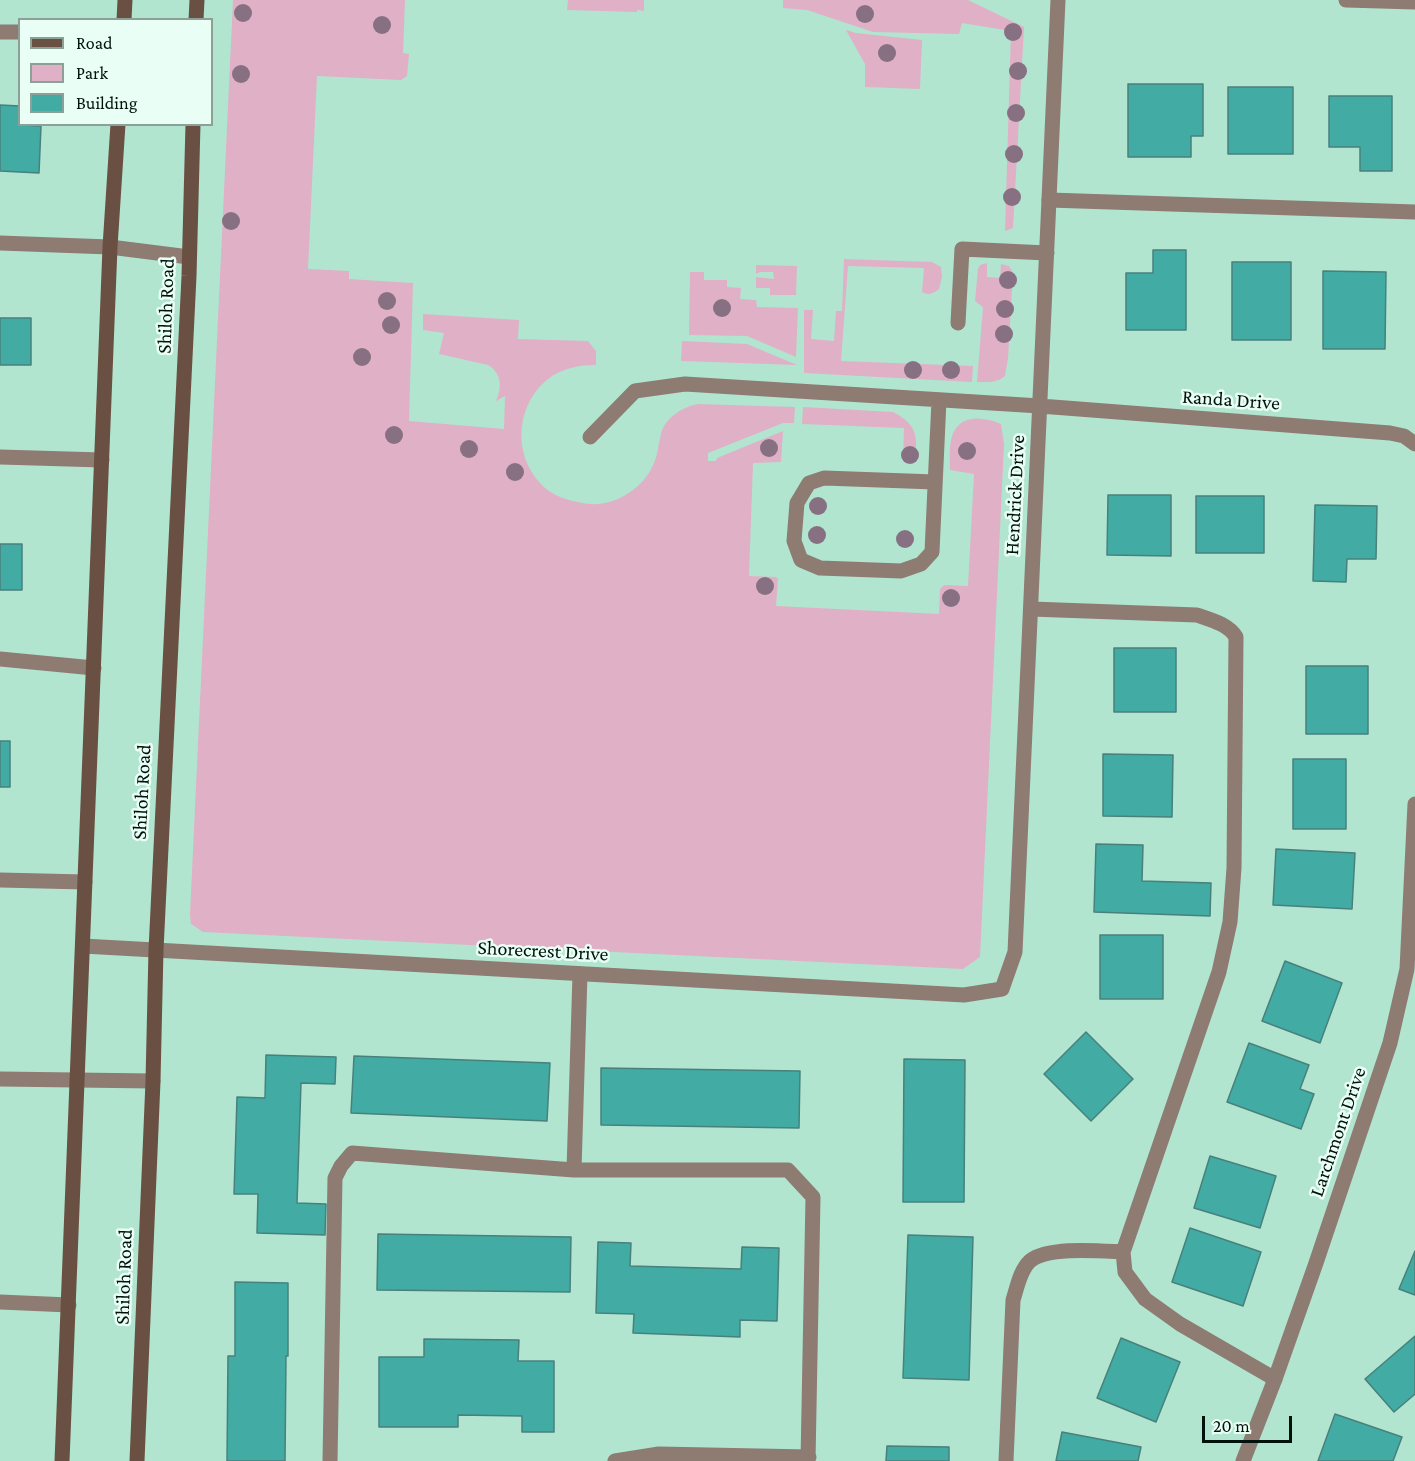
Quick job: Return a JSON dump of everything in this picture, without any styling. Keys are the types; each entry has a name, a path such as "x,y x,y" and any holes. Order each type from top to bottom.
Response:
{"main road":[{"path":"124,18 125,0"},
{"path":"196,18 197,0"},
{"path":"62,1461 110,247 118,126"},
{"name":"Shiloh Road","path":"137,1461 153,1081 156,950 189,257 193,126"}],"street":[{"name":"Hendrick Drive","path":"1002,989 1015,952 1058,0"},
{"path":"1346,0 1415,2"},
{"path":"0,32 18,32"},
{"path":"1049,200 1415,212"},
{"path":"0,243 110,247 189,257"},
{"path":"958,323 962,249 1047,253"},
{"name":"Randa Drive","path":"590,437 635,391 685,384 1040,406 1390,433 1404,436 1415,444"},
{"path":"935,482 824,478 809,483 797,503 794,541 801,560 820,568 901,571 921,564 932,552 939,400"},
{"path":"0,457 102,460"},
{"path":"1031,609 1197,615 1221,623 1233,631 1236,637 1234,868 1230,922 1219,972 1123,1252 1125,1272 1145,1299 1180,1324 1275,1379"},
{"path":"0,659 93,668"},
{"name":"Larchmont Drive","path":"1243,1461 1316,1263 1390,1043 1407,969 1415,804"},
{"path":"0,880 85,882"},
{"name":"Shorecrest Drive","path":"82,946 964,995 1002,989"},
{"path":"574,1170 580,974"},
{"path":"0,1079 153,1081"},
{"path":"330,1461 335,1178 352,1153 574,1170 788,1170 813,1197 809,1459 659,1454 615,1461"},
{"path":"1006,1461 1013,1300 1019,1278 1030,1261 1044,1254 1123,1252"},
{"path":"0,1302 69,1305"}],"green space":[{"path":"233,0 405,0 403,53 409,54 407,76 401,80 317,76 308,269 349,271 349,279 413,283 409,421 504,429 505,396 496,401 500,381 496,372 488,365 439,354 444,333 423,330 423,314 519,320 518,339 588,341 596,351 596,365 578,366 552,376 531,399 522,428 525,458 541,484 560,497 582,503 593,504 614,500 624,496 641,483 653,465 666,423 686,408 698,404 795,407 794,423 783,423 708,453 708,461 716,461 717,458 783,431 781,462 753,463 749,576 778,579 776,606 939,614 940,589 944,585 968,586 974,474 950,470 952,436 961,423 967,420 980,419 1001,424 1004,444 980,957 963,969 203,932 191,924"},
{"path":"568,0 644,0 644,11 567,10"},
{"path":"783,0 968,0 1024,27 1013,228 1005,231 1011,31 962,23 959,34 873,32 807,10 783,8"},
{"path":"846,30 922,40 920,89 865,87 865,64"},
{"path":"844,259 932,262 941,267 942,277 939,289 927,294 922,292 924,268 848,266 841,361 973,366 972,382 804,373 804,310 813,310 811,339 834,341 836,311 842,311"},
{"path":"987,263 987,277 1000,278 1001,264 1009,266 1013,273 1008,358 1005,376 991,382 977,382 983,307 975,301 978,269 980,265"},
{"path":"756,265 797,266 796,295 770,295 770,288 756,288 756,277 774,279 773,272 756,274"},
{"path":"690,272 704,272 704,280 727,280 727,287 741,288 740,299 756,300 757,307 798,308 796,357 747,336 689,335"},
{"path":"682,341 747,344 797,365 681,361"},
{"path":"803,407 893,412 903,418 913,429 916,440 914,457 909,463 903,460 904,428 802,424"}],"building":[{"path":"1128,84 1203,84 1203,136 1191,136 1191,157 1128,157"},
{"path":"1228,87 1293,87 1293,154 1228,154"},
{"path":"1329,96 1392,96 1392,171 1360,171 1360,147 1329,147"},
{"path":"0,105 18,106 18,126 41,126 39,173 0,171"},
{"path":"1153,250 1186,250 1186,330 1126,330 1126,273 1153,273"},
{"path":"1232,262 1291,262 1291,340 1232,340"},
{"path":"1323,271 1386,272 1385,349 1323,349"},
{"path":"0,318 31,318 31,365 0,365"},
{"path":"1108,495 1171,495 1171,556 1107,555"},
{"path":"1196,496 1264,496 1264,553 1196,553"},
{"path":"1315,505 1377,506 1376,559 1347,559 1346,582 1313,581"},
{"path":"0,544 22,544 22,590 0,590"},
{"path":"1114,648 1176,648 1176,712 1114,712"},
{"path":"1306,666 1368,666 1368,734 1306,734"},
{"path":"0,741 10,741 10,787 0,787"},
{"path":"1103,754 1173,755 1172,817 1103,816"},
{"path":"1293,759 1346,759 1346,829 1293,829"},
{"path":"1096,844 1143,845 1142,881 1211,883 1210,916 1094,912"},
{"path":"1276,849 1355,853 1352,909 1273,905"},
{"path":"1100,935 1163,935 1163,999 1100,999"},
{"path":"1285,961 1342,983 1320,1043 1262,1021"},
{"path":"1086,1032 1133,1079 1091,1121 1044,1074"},
{"path":"1249,1043 1309,1065 1300,1089 1314,1094 1301,1129 1227,1102"},
{"path":"266,1055 336,1057 335,1084 301,1083 297,1203 326,1204 325,1235 257,1233 258,1194 234,1194 237,1097 265,1098"},
{"path":"354,1056 550,1063 547,1121 351,1113"},
{"path":"904,1059 965,1060 964,1202 903,1202"},
{"path":"601,1068 800,1071 799,1128 601,1125"},
{"path":"1210,1156 1276,1176 1260,1228 1194,1208"},
{"path":"1190,1228 1261,1252 1243,1306 1172,1282"},
{"path":"378,1234 571,1237 570,1292 377,1290"},
{"path":"908,1235 973,1237 969,1380 903,1378"},
{"path":"598,1242 631,1243 630,1266 741,1269 742,1247 779,1248 777,1321 740,1320 740,1337 633,1333 634,1314 596,1313"},
{"path":"1415,1251 1415,1295 1399,1289"},
{"path":"235,1282 288,1283 285,1461 227,1461 228,1356 235,1356"},
{"path":"1415,1336 1415,1394 1394,1412 1365,1379"},
{"path":"1121,1338 1180,1362 1156,1422 1097,1398"},
{"path":"424,1339 519,1340 518,1361 554,1361 554,1432 522,1432 522,1416 458,1415 458,1427 379,1427 379,1357 424,1357"},
{"path":"1335,1414 1402,1437 1393,1461 1318,1461"},
{"path":"1062,1432 1141,1447 1138,1461 1056,1461"},
{"path":"887,1446 949,1447 949,1461 886,1461"}]}
